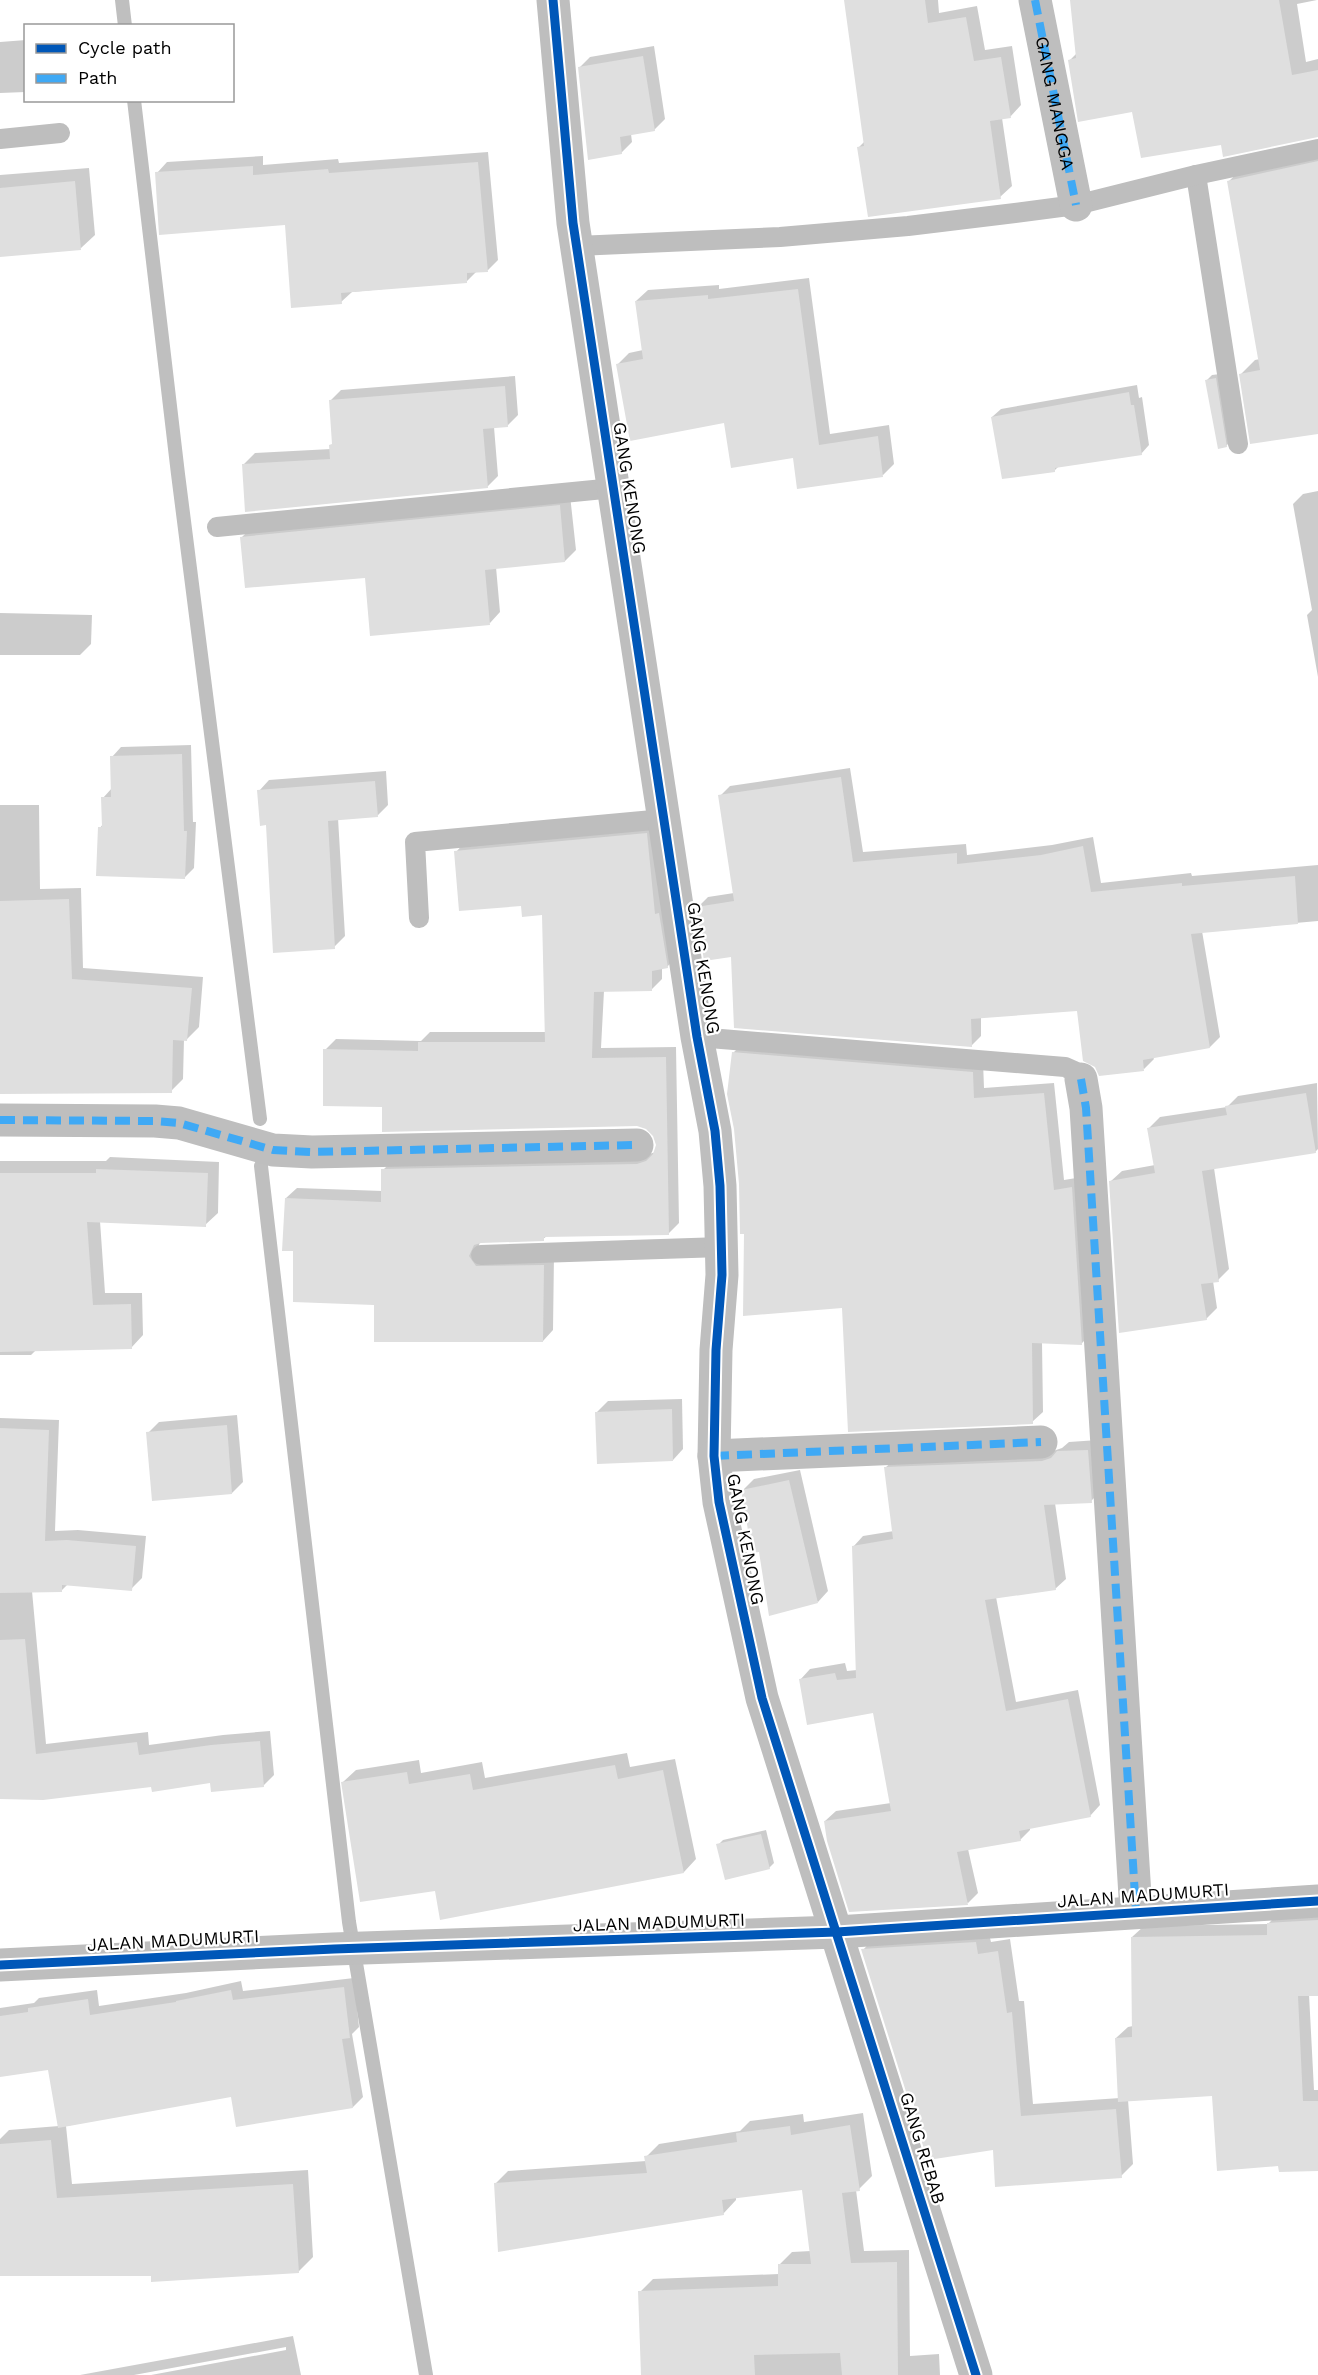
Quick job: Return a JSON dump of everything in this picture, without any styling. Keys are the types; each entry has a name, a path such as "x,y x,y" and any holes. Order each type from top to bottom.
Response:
{"street":[{"name":"GANG KENONG","path":"553,0 573,223 697,1037 715,1131 722,1247 714,1456 719,1502 762,1698 837,1932"},
{"name":"GANG MANGGA","path":"1035,0 1076,205"},
{"path":"1081,1079 1086,1108 1136,1912"},
{"path":"0,1120 179,1123 250,1145 273,1150 312,1152 637,1145"},
{"path":"714,1456 1041,1442"},
{"name":"JALAN MADUMURTI","path":"0,1965 334,1949 837,1932 1318,1901"},
{"name":"GANG REBAB","path":"837,1932 976,2375"}],"lane":[{"path":"0,140 60,133"},
{"path":"577,246 792,236 908,226 1076,205 1196,175 1318,149"},
{"path":"1196,175 1238,444"},
{"path":"218,527 614,488"},
{"path":"419,918 415,842 664,819"},
{"path":"697,1037 1065,1067 1074,1071 1081,1079"},
{"path":"481,1255 722,1247"}],"building":[{"path":"844,0 925,0 928,23 966,17 974,61 1001,57 1011,118 990,121 1001,199 868,217 857,147 864,146"},
{"path":"1070,0 1279,0 1292,75 1318,70 1318,137 1223,157 1221,145 1141,158 1132,112 1078,122 1068,60 1076,58"},
{"path":"643,56 655,131 620,137 622,154 588,160 578,67"},
{"path":"1318,161 1318,434 1250,444 1239,374 1260,370 1227,181"},
{"path":"478,162 488,272 467,273 467,283 341,293 342,304 291,308 285,225 159,235 155,172 253,166 253,175 328,169 329,173"},
{"path":"75,181 81,250 0,257 0,188"},
{"path":"798,289 819,445 878,436 883,477 797,489 793,458 731,468 724,423 630,441 616,364 643,359 635,301 708,295 708,299"},
{"path":"1216,378 1227,447 1218,449 1205,380"},
{"path":"505,386 508,427 483,429 488,488 245,512 242,464 330,459 329,445 332,444 329,400"},
{"path":"1129,392 1131,405 1134,405 1142,455 1055,468 1055,472 1002,479 991,417"},
{"path":"560,505 565,562 485,570 490,625 370,636 365,578 245,588 240,537"},
{"path":"182,754 184,831 187,831 185,879 96,876 98,827 102,827 101,797 111,797 110,756"},
{"path":"841,777 853,862 957,853 957,864 1041,855 1083,846 1091,892 1182,883 1182,886 1295,876 1298,924 1191,934 1210,1048 1143,1060 1144,1071 1099,1076 1095,1067 1083,1061 1077,1011 971,1019 972,1047 734,1028 731,957 704,961 696,907 734,901 718,795"},
{"path":"375,781 378,817 328,821 335,949 273,953 266,825 260,826 257,790"},
{"path":"647,833 655,914 659,913 668,968 652,971 652,991 594,992 592,1058 666,1057 669,1235 544,1237 544,1241 474,1245 469,1256 476,1266 544,1265 543,1342 374,1342 374,1305 293,1302 293,1251 282,1251 285,1198 381,1202 381,1169 637,1164 646,1161 653,1154 656,1145 653,1136 646,1129 637,1126 382,1132 382,1107 323,1106 323,1049 418,1051 418,1042 545,1042 542,915 522,917 521,906 459,911 454,851"},
{"path":"69,899 72,979 192,988 187,1041 173,1040 172,1093 0,1094 0,901"},
{"path":"732,1052 973,1072 974,1098 1044,1093 1054,1190 1072,1187 1082,1345 1032,1343 1033,1424 848,1432 842,1308 743,1316 744,1234 740,1234 739,1184 734,1129 727,1094"},
{"path":"1306,1093 1316,1153 1202,1171 1219,1282 1201,1284 1207,1320 1119,1333 1109,1181 1155,1173 1147,1128 1227,1115 1225,1106"},
{"path":"96,1169 208,1173 206,1227 87,1222 93,1305 131,1304 132,1349 0,1352 0,1173 96,1173"},
{"path":"672,1409 673,1461 597,1464 595,1412"},
{"path":"227,1425 232,1494 152,1501 146,1432"},
{"path":"0,1428 49,1430 45,1541 67,1540 136,1546 132,1591 62,1585 62,1592 0,1593"},
{"path":"1088,1450 1092,1503 1044,1505 1056,1590 985,1600 1006,1711 1068,1699 1091,1817 1019,1831 1021,1841 957,1852 968,1905 849,1912 827,1841 824,1821 891,1811 873,1713 807,1725 799,1679 835,1673 837,1680 856,1678 852,1546 893,1539 884,1467 1042,1461 1051,1458 1057,1451"},
{"path":"789,1480 818,1603 769,1616 759,1552 752,1553 741,1490"},
{"path":"25,1639 36,1754 137,1742 139,1755 260,1741 264,1787 211,1792 210,1783 152,1792 151,1787 43,1800 0,1799 0,1640"},
{"path":"615,1765 618,1779 663,1770 684,1873 440,1920 435,1891 360,1902 341,1782 407,1772 409,1784 470,1774 473,1790"},
{"path":"761,1834 770,1869 725,1880 716,1844"},
{"path":"1318,1920 1318,1996 1298,1996 1303,2101 1318,2101 1318,2171 1279,2172 1278,2166 1217,2171 1212,2096 1118,2102 1115,2038 1132,2037 1131,1937 1267,1935 1267,1923"},
{"path":"976,1942 978,1954 998,1951 1007,2013 1012,2012 1021,2116 1116,2109 1122,2178 995,2187 993,2150 928,2160 917,2128 913,2097 908,2098 861,1949"},
{"path":"344,1987 350,2038 342,2039 353,2108 236,2127 231,2097 58,2128 48,2070 0,2077 0,2016 28,2012 28,2008 88,1999 90,2015 176,2002 231,1990 233,2000"},
{"path":"850,2125 860,2191 842,2193 851,2263 897,2262 898,2375 842,2375 840,2353 754,2355 755,2375 641,2375 638,2291 778,2286 778,2264 811,2264 802,2190 722,2200 724,2215 498,2252 494,2183 647,2173 644,2156 737,2142 736,2133 790,2126 791,2135"},
{"path":"51,2140 57,2198 293,2184 299,2273 151,2282 151,2276 0,2276 0,2144"}],"waterway":[{"path":"122,0 125,24"},
{"path":"134,102 178,474 260,1119"},
{"path":"261,1166 349,1922 426,2375"}],"marked path":[{"path":"1035,0 1076,205"},
{"path":"1081,1079 1086,1108 1136,1912"},
{"path":"0,1120 179,1123 273,1150 312,1152 637,1145"},
{"path":"714,1456 1041,1442"}],"cycle path":[{"path":"553,0 573,223 697,1037 715,1131 720,1186 722,1275 716,1350 714,1456 719,1502 762,1698 976,2375"},
{"path":"0,1965 334,1949 837,1932 1318,1901"}]}
